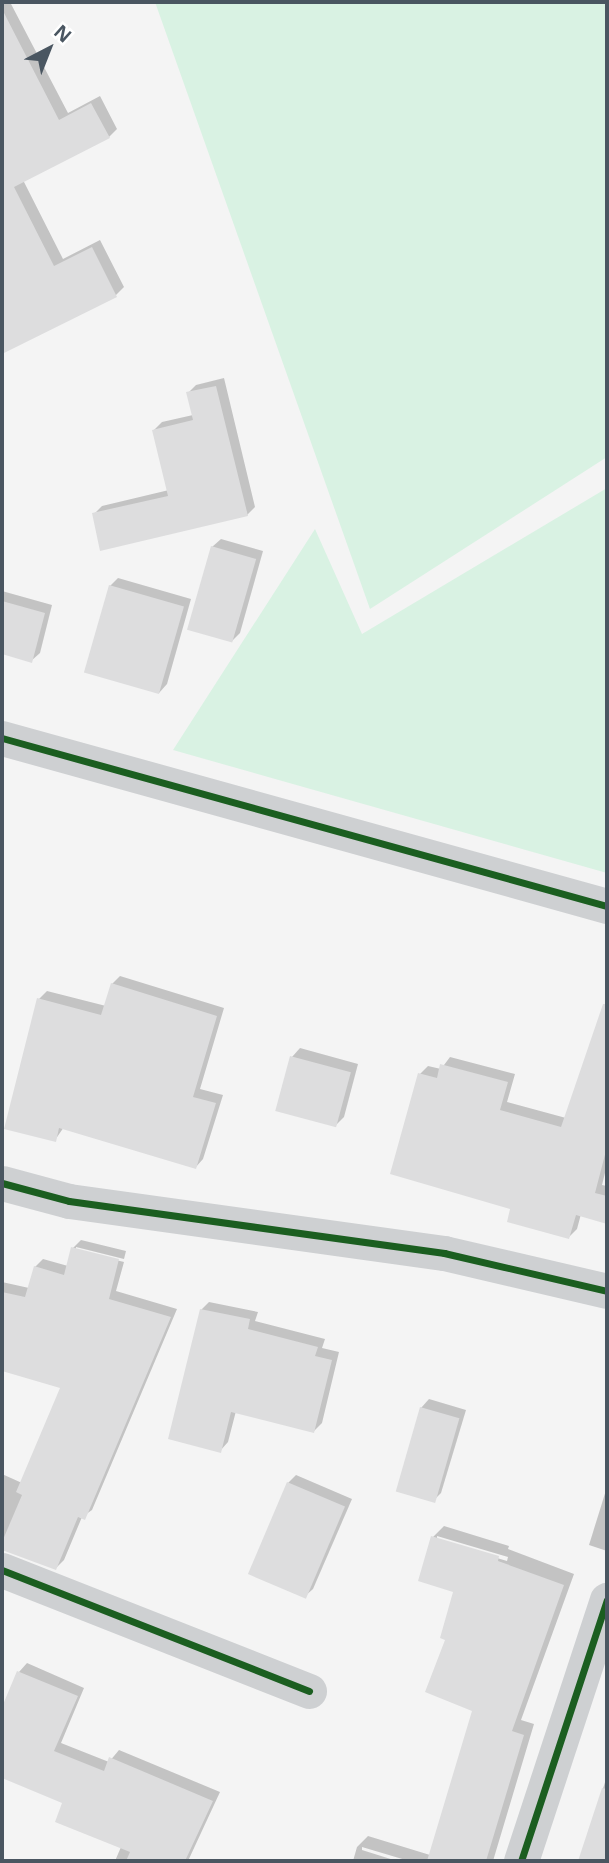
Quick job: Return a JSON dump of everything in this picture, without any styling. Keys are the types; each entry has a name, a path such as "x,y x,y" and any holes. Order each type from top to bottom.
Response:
{"street":[{"path":"2,738 607,906"},
{"path":"2,1184 69,1201 443,1253 607,1291"},
{"path":"2,1570 309,1691"},
{"path":"521,1861 607,1600"}],"green space":[{"path":"155,2 607,2 607,457 370,609"},
{"path":"607,488 607,873 173,750 315,529 362,634"}],"building":[{"path":"2,9 59,120 91,103 110,138 14,187 54,266 92,247 117,297 2,354"},
{"path":"216,386 248,516 100,551 92,513 168,496 152,430 193,420 186,392"},
{"path":"211,546 256,559 232,643 187,630"},
{"path":"109,585 184,606 159,694 84,672"},
{"path":"2,601 45,613 32,663 2,654"},
{"path":"111,983 217,1016 193,1097 216,1103 196,1169 59,1128 56,1142 4,1129 37,998 101,1015"},
{"path":"603,1004 607,1004 607,1147 595,1193 607,1196 607,1224 576,1215 569,1239 507,1222 510,1209 390,1174 418,1073 437,1078 440,1064 508,1082 500,1110 561,1127"},
{"path":"290,1056 351,1072 336,1127 275,1111"},
{"path":"71,1247 119,1259 109,1299 171,1317 85,1520 78,1517 56,1570 2,1550 2,1542 22,1495 16,1492 60,1388 2,1371 2,1292 25,1297 34,1266 64,1275"},
{"path":"200,1309 250,1319 248,1329 318,1347 315,1356 332,1360 314,1433 231,1412 221,1453 168,1439"},
{"path":"420,1407 459,1418 435,1503 396,1492"},
{"path":"287,1482 345,1507 306,1599 248,1574"},
{"path":"431,1536 499,1556 498,1561 564,1585 512,1731 524,1735 486,1861 427,1861 472,1711 425,1692 445,1640 440,1638 453,1592 418,1581"},
{"path":"17,1671 78,1696 54,1751 104,1771 109,1757 213,1801 185,1861 126,1861 130,1852 55,1822 62,1803 2,1778 2,1707"},
{"path":"602,1788 607,1789 607,1861 578,1861"}],"cycle path":[{"path":"2,738 607,906"},
{"path":"2,1183 69,1201 444,1253 607,1291"},
{"path":"2,1570 309,1691"},
{"path":"521,1861 607,1600"}]}
